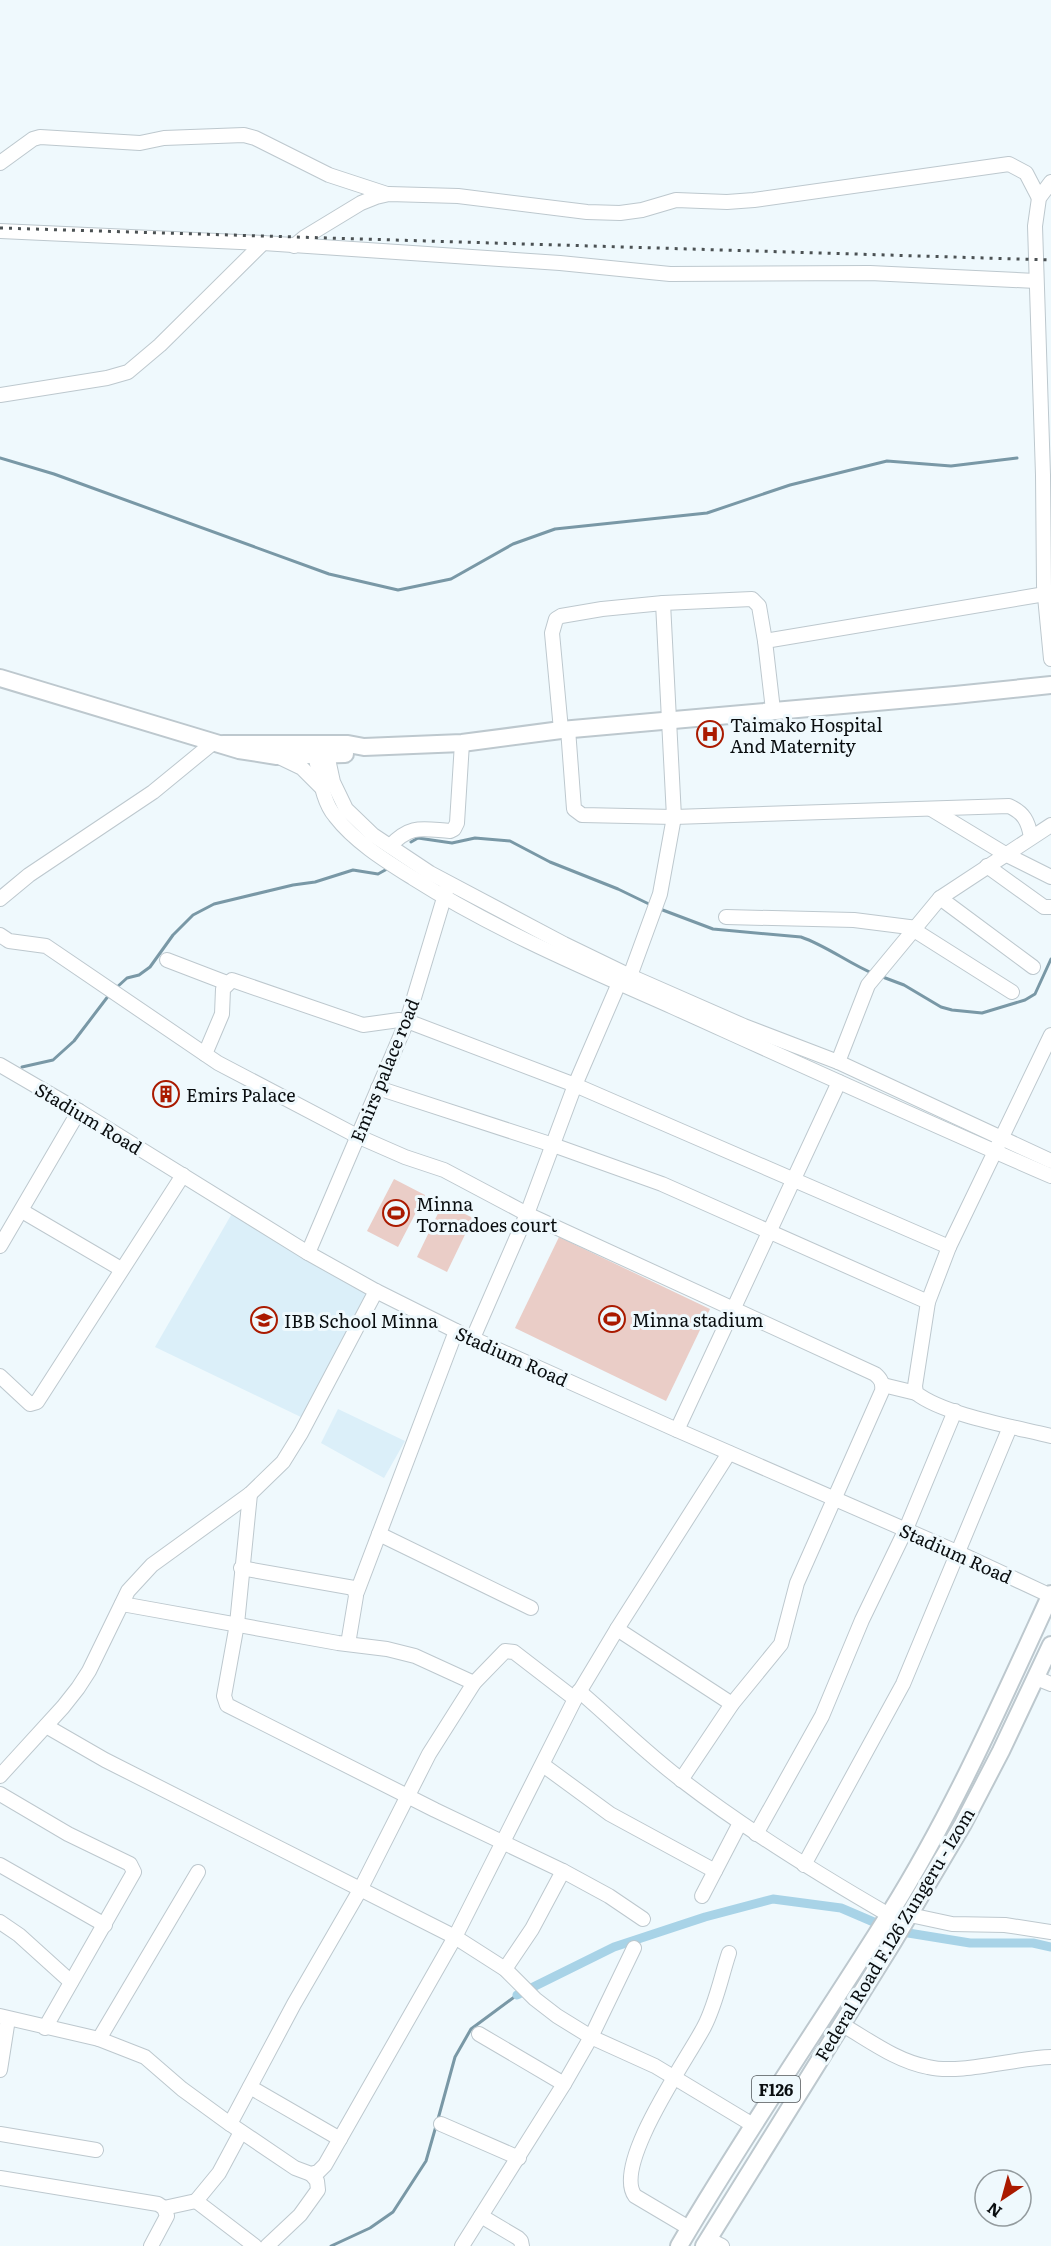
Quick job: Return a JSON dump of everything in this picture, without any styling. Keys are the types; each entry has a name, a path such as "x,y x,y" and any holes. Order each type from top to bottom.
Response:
{"main road":[{"path":"0,678 239,750 277,756 348,744 364,747 462,743 564,729 1051,685"},
{"path":"219,743 320,749"},
{"name":"Federal Road F.126 Zungeru - Izom","path":"679,2246 804,2045 878,1934 948,1812 984,1743 1051,1595"},
{"name":"Federal Road F.126 Zungeru - Izom","path":"711,2244 821,2056 893,1942 963,1824 1044,1681 1051,1645"},
{"path":"804,2045 821,2056"}],"street":[{"path":"0,163 40,136 140,143 164,138 244,135 255,138 348,183 389,194 458,196 587,212 620,213 642,210 676,200 727,202 754,200 1009,164 1026,173 1039,198"},
{"path":"1051,182 1039,198 1035,226 1036,281 1044,310 1045,594 1051,659"},
{"path":"294,246 361,203 389,194"},
{"path":"0,231 263,243 560,263 670,274 870,273 1036,281"},
{"path":"0,395 118,376 128,372 160,345 263,243"},
{"path":"765,641 1045,594"},
{"path":"773,710 759,606 752,599 663,603 602,609 561,616 556,620 552,633 574,808 578,813 588,816 674,818 1009,806 1021,812 1029,824 1031,837"},
{"path":"473,1338 527,1214 576,1084 660,894 674,818 663,603"},
{"path":"0,899 29,875 153,792 219,743"},
{"path":"390,846 408,831 419,829 450,831 454,829 457,823 462,743"},
{"path":"320,749 346,809 373,835 430,873 564,944 624,979 839,1082 998,1145 1051,1161"},
{"path":"320,749 323,790 332,813 386,861 443,897 484,919 624,979 838,1062 998,1145 1051,1176"},
{"path":"277,756 302,768 323,790"},
{"path":"931,809 1007,855 1051,877"},
{"path":"838,1062 868,985 940,898 1051,825"},
{"path":"987,866 1044,908 1051,907"},
{"name":"Emirs palace road","path":"308,1253 407,1021 449,883"},
{"path":"940,898 1033,967"},
{"path":"726,917 854,920 915,929 1012,992"},
{"path":"0,935 9,941 46,946 205,1054 266,1090 357,1136 405,1157 444,1170 527,1214 875,1374 883,1385 916,1393 922,1398 955,1412 1051,1436"},
{"path":"167,960 227,983"},
{"path":"205,1054 220,1020 223,989 232,980 363,1025 407,1021 576,1084 792,1181 949,1247"},
{"path":"916,1393 915,1386 928,1302 949,1247 1051,1035"},
{"name":"Stadium Road","path":"0,1065 79,1111 308,1253 376,1291 456,1331 729,1454 906,1529 1051,1595"},
{"path":"677,1430 839,1082"},
{"path":"378,1088 553,1145 662,1184 928,1302"},
{"path":"0,1246 79,1111"},
{"path":"0,1376 22,1399 30,1404 37,1402 183,1175"},
{"path":"22,1210 121,1269"},
{"path":"0,1776 63,1707 89,1671 128,1591 152,1565 250,1494 283,1462 301,1433 376,1291"},
{"path":"348,1644 357,1592 456,1331"},
{"path":"681,1780 732,1704 781,1644 797,1583 883,1385"},
{"path":"756,1834 822,1716 862,1620 906,1529 955,1412"},
{"path":"804,1865 903,1684 1010,1427"},
{"path":"311,2174 318,2172 325,2165 455,1937 577,1695 729,1454"},
{"path":"250,1494 237,1624 224,1695 226,1705 563,1871 609,1896 643,1919"},
{"path":"380,1533 531,1608"},
{"path":"241,1568 348,1586 357,1592"},
{"path":"122,1604 387,1649 415,1656 474,1683"},
{"path":"617,1629 732,1704"},
{"path":"164,2208 196,2201 219,2173 250,2087 294,2004 360,1890 407,1796 451,1716 474,1683 505,1651 514,1652 577,1695 681,1780 756,1834 888,1916"},
{"path":"46,1726 105,1760 455,1937 510,1974 551,2013 591,2037 675,2077 753,2126"},
{"path":"543,1765 610,1814 715,1871"},
{"path":"0,1794 31,1814 133,1868 132,1877 45,2028"},
{"path":"702,1896 741,1823"},
{"path":"0,1865 105,1925"},
{"path":"510,1974 563,1871"},
{"path":"99,2039 198,1872"},
{"path":"908,1917 952,1924 1005,1924 1051,1932"},
{"path":"0,1922 72,1982"},
{"path":"462,2246 519,2158 591,2037 633,1948"},
{"path":"689,2228 635,2196 630,2190 632,2172 641,2139 710,2013 729,1953"},
{"path":"0,2070 4,2018 99,2039 144,2057 182,2089 235,2128 295,2168 311,2174 317,2181 318,2190 300,2216 267,2246"},
{"path":"841,2024 901,2059 929,2068 954,2069 1051,2057"},
{"path":"479,2034 564,2084"},
{"path":"250,2087 340,2139"},
{"path":"441,2124 519,2158"},
{"path":"0,2134 96,2150"},
{"path":"0,2178 159,2204 164,2208 167,2216 151,2246"},
{"path":"196,2201 255,2246"},
{"path":"481,2216 518,2238 522,2246"}],"shaded area":[{"name":"Minna Tornadoes court","path":"394,1179 425,1195 398,1247 367,1231"},
{"name":"Minna Tornadoes court","path":"443,1203 473,1218 447,1272 417,1257"},
{"name":"IBB School Minna","path":"234,1210 372,1293 305,1419 155,1347"},
{"name":"Minna stadium","path":"559,1237 710,1309 666,1401 515,1328"},
{"path":"338,1409 405,1441 384,1478 321,1443"}],"waterway":[{"path":"0,458 54,474 329,574 398,590 451,579 513,544 555,529 707,513 790,485 887,461 951,466 1017,458"},
{"path":"411,842 418,838 452,843 475,838 510,841 550,862 651,905"},
{"path":"116,988 127,978 139,975 150,967 173,935 193,915 214,904 315,882 353,870 378,874 387,869"},
{"path":"660,909 713,929 801,937 874,974"},
{"path":"880,976 904,985 941,1007 982,1013 1025,1000 1035,994 1051,959"},
{"path":"22,1067 53,1060 74,1041 109,995"},
{"path":"517,1995 614,1947 705,1917 773,1899 841,1908 883,1926"},
{"path":"896,1931 970,1943 1033,1943 1051,1947"},
{"path":"438,2119 455,2057 471,2029 517,1995"},
{"path":"331,2246 370,2228 393,2212 426,2161 436,2126"}],"railway":[{"path":"0,228 1051,260"}],"place":[{"name":"Taimako Hospital And Maternity","path":"710,734"},
{"name":"Emirs Palace","path":"166,1094"},
{"name":"Minna Tornadoes court","path":"396,1213"},
{"name":"Minna stadium","path":"612,1319"},
{"name":"IBB School Minna","path":"264,1320"}]}
